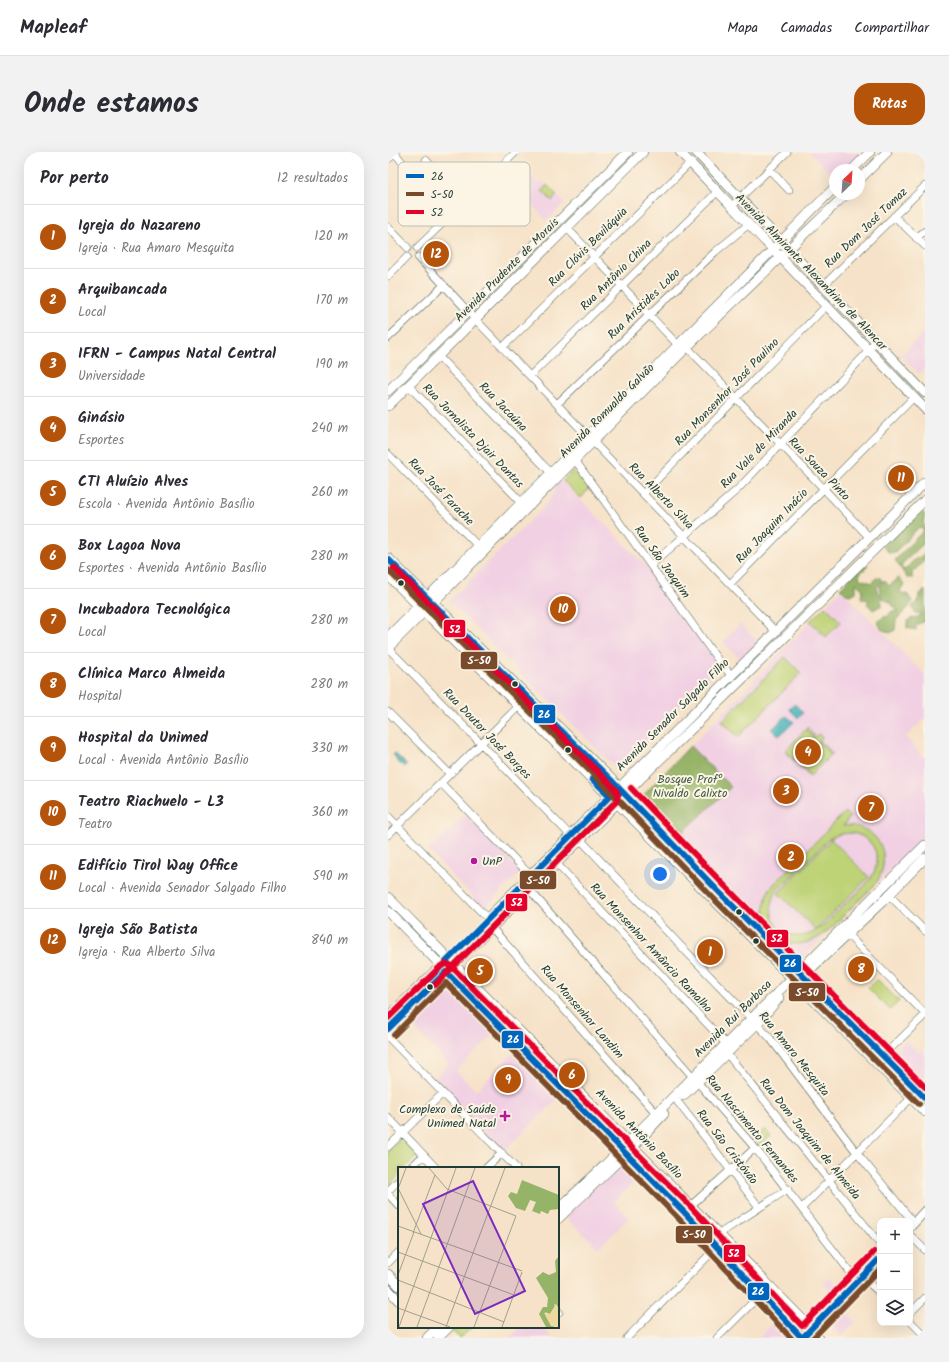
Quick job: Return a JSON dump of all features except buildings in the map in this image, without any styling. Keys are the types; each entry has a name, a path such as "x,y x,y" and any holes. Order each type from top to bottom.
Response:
{"highway":[{"path":"388,559 425,604 519,706 614,799"},
{"path":"388,574 425,604 622,791"},
{"name":"Avenida Senador Salgado Filho","path":"388,1029 489,923 530,875 575,836 622,791"},
{"name":"Avenida Senador Salgado Filho","path":"489,923 529,889 556,862 575,836"},
{"name":"Avenida Senador Salgado Filho","path":"388,1018 444,969"}],"main road":[{"path":"388,158 394,152"},
{"name":"Avenida Prudente de Morais","path":"388,391 628,152"},
{"name":"Avenida Prudente de Morais","path":"388,406 566,227 643,152"},
{"name":"Avenida Almirante Alexandrino de Alencar","path":"680,152 836,316 925,393"},
{"name":"Avenida Almirante Alexandrino de Alencar","path":"696,152 846,311 913,398 925,410"},
{"path":"858,164 870,152"},
{"path":"865,174 885,153"},
{"name":"Avenida Romualdo Galvão","path":"388,648 425,604 478,546 552,474 591,439 682,346 772,249 829,193"},
{"name":"Avenida Romualdo Galvão","path":"682,346 780,257 840,200"},
{"path":"836,316 843,318 846,315 846,311"},
{"name":"Avenida Romualdo Galvão","path":"388,637 425,604 575,460 591,439"},
{"name":"Avenida Senador Salgado Filho","path":"622,791 692,714 868,537 925,482"},
{"name":"Avenida Senador Salgado Filho","path":"622,791 699,720 925,500"},
{"path":"692,714 691,718 693,720 699,720"},
{"path":"622,791 925,1098"},
{"path":"614,799 925,1112"},
{"name":"Avenida Rui Barbosa","path":"801,974 868,901 925,845"},
{"name":"Avenida Rui Barbosa","path":"632,1144 656,1113 727,1049 793,980 848,935 925,858"},
{"path":"877,892 878,897 886,898"},
{"name":"Avenida Antônio Basílio","path":"388,897 393,905 452,961 632,1144 687,1208 716,1248 802,1338"},
{"path":"868,901 874,909"},
{"name":"Avenida Antônio Basílio","path":"388,911 624,1151 721,1237 811,1328"},
{"name":"Avenida Rui Barbosa","path":"559,1208 632,1144 677,1101 696,1078"},
{"name":"Avenida Rui Barbosa","path":"559,1218 624,1151"},
{"path":"913,1224 925,1211"},
{"path":"802,1338 877,1261"},
{"path":"388,1274 398,1285"},
{"path":"388,1289 398,1300"}],"street":[{"path":"394,152 402,162"},
{"path":"732,206 787,152"},
{"path":"504,162 513,153"},
{"name":"Rua Clóvis Beviláquia","path":"503,348 690,163"},
{"path":"770,169 789,190"},
{"name":"Rua Dom José Tomaz","path":"823,286 925,186"},
{"name":"Rua Antônio China","path":"530,376 718,191"},
{"path":"894,216 925,246"},
{"name":"Rua Aristides Lobo","path":"557,404 715,252 749,224"},
{"path":"417,248 441,226"},
{"path":"388,227 408,248"},
{"name":"Rua Souza Pinto","path":"566,227 649,314 736,397 868,537"},
{"path":"916,238 925,231"},
{"path":"408,248 417,248"},
{"path":"408,248 406,252 408,257"},
{"path":"388,276 408,257 417,258 420,253 417,248"},
{"name":"Rua Alberto Silva","path":"417,258 526,375 530,376"},
{"path":"388,338 442,286"},
{"name":"Rua Monsenhor José Paulino","path":"643,494 826,306"},
{"name":"Rua Alberto Silva","path":"474,320 503,348 775,631"},
{"name":"Rua Vale de Miranda","path":"651,565 685,537 738,489 872,346"},
{"name":"Rua Jacaúna","path":"438,356 552,474"},
{"name":"Rua Jornalista Djair Dantas","path":"408,385 522,503"},
{"name":"Rua Joaquim Inácio","path":"730,584 913,398"},
{"name":"Rua José Farache","path":"388,454 478,546"},
{"name":"Rua São Joaquim","path":"575,460 718,660 732,675"},
{"name":"Rua Doutor José Borges","path":"388,648 481,744 575,836"},
{"path":"388,835 519,706"},
{"path":"388,712 450,774"},
{"path":"441,783 530,875"},
{"name":"Rua Monsenhor Landim","path":"388,816 489,923 656,1113"},
{"name":"Rua Amaro Mesquita","path":"575,836 776,1045 907,1218"},
{"name":"Rua Monsenhor Amâncio Ramalho","path":"556,862 727,1049"},
{"name":"Rua Nascimento Fernandes","path":"529,889 756,1148 802,1208 860,1279 877,1291"},
{"path":"886,898 925,931"},
{"path":"848,935 925,1014 883,1056"},
{"path":"388,1037 442,1094 515,1167"},
{"name":"Rua Dom Joaquim de Almeida","path":"727,1049 877,1240"},
{"path":"388,1147 442,1094"},
{"path":"802,1208 911,1098"},
{"name":"Rua São Cristóvão","path":"677,1101 731,1169 759,1208"},
{"path":"388,1117 435,1167"},
{"path":"687,1208 756,1148"},
{"path":"487,1167 502,1153"},
{"path":"411,1167 424,1155"},
{"path":"388,1191 398,1181"},
{"path":"627,1338 716,1248 721,1237 759,1208 788,1189"},
{"path":"388,1194 398,1205"},
{"path":"913,1238 925,1250"},
{"path":"388,1263 398,1253"},
{"path":"717,1338 769,1286"},
{"path":"913,1311 925,1298"},
{"path":"913,1324 923,1334 916,1338"},
{"name":"Avenida Antônio Basílio","path":"811,1328 820,1338"}],"shaded area":[{"path":"809,152 861,152 850,164 829,164 829,172"},
{"path":"530,175 539,184 542,181 565,202 547,221 530,202"},
{"path":"925,331 925,368 919,374 901,355"},
{"path":"561,480 651,571 720,667 617,769 449,601 549,502 554,493 555,487"},
{"path":"841,590 925,675 925,719 905,737 925,758 925,836 798,962 641,802 641,798"},
{"path":"740,624 758,642 740,659 723,642"},
{"name":"UnP","path":"465,815 521,872 484,908 428,851"},
{"name":"Complexo de Saúde Unimed Natal","path":"444,984 474,1016 481,1017 496,1032 456,1071 476,1091 514,1052 560,1097 504,1151 433,1080 449,1064 406,1019"},
{"path":"906,1040 919,1053 923,1050 925,1052 925,1078 922,1081 893,1052"},
{"path":"622,1160 639,1177 614,1202 629,1218 598,1248 566,1217"},
{"path":"829,1277 839,1288 832,1293 823,1283"},
{"path":"821,1299 826,1304 817,1313 811,1307"},
{"path":"841,1307 856,1322 842,1336 827,1321"},
{"path":"777,1319 792,1334 792,1338 759,1338"},
{"path":"520,1328 543,1328 552,1338 510,1338"}],"green space":[{"path":"547,185 557,195 552,201 542,191"},
{"path":"573,471 590,487 581,498 563,481"},
{"path":"919,511 925,514 923,524 925,525 925,542 904,562 901,567 904,570 914,560 925,554 925,560 912,573 912,579 910,577 908,579 895,560 924,530 919,527 895,552 889,553 884,548 885,544"},
{"path":"866,563 867,567 859,575 860,579 872,583 877,577 880,578 882,581 877,586 877,593 881,595 879,586 884,580 889,586 899,578 904,584 900,591 902,594 907,594 912,601 909,607 896,620 895,630 890,633 881,629 878,622 884,616 887,617 892,611 899,611 891,604 891,601 889,602 881,597 882,605 873,610 867,604 869,600 862,599 861,596 863,590 856,583 856,592 851,595 846,594 840,588"},
{"path":"925,590 925,621 916,625 916,630 907,628 907,623 910,619 920,616 921,613 915,613 912,606 918,602 920,594"},
{"path":"825,606 841,622 826,637 810,621"},
{"path":"785,657 801,673 738,737 722,721"},
{"path":"808,727 807,732 811,731 810,735 814,734 812,738 819,734 822,737 818,743 821,741 821,745 825,744 824,748 827,747 827,751 830,749 829,754 833,753 809,777 809,773 806,774 807,770 803,770 804,767 800,768 801,764 798,765 798,762 795,762 796,759 792,760 793,757 789,757 790,754 786,754 788,751 784,752"},
{"name":"Bosque Profº Nivaldo Calixto","path":"690,746 731,787 678,837 641,802 641,798"},
{"path":"845,812 850,817 843,826 854,826 871,833 878,840 882,848 884,857 883,867 874,886 823,935 806,943 796,944 786,942 777,938 771,931 766,921 764,910 770,888","holes":["852,833 860,835 871,844 877,857 874,872 867,883 827,922 814,932 799,936 786,934 780,931 772,916 772,903 777,890 829,839 840,834"]},
{"path":"831,839 869,877 816,930 778,893"},
{"path":"877,979 899,1001 890,1010 868,988"},
{"path":"765,1129 771,1136 760,1145 754,1138"},
{"path":"403,1135 420,1153 406,1167 398,1167 398,1176 388,1187 388,1151"},
{"path":"456,1328 471,1328 460,1338 452,1331"}],"water":[{"path":"795,704 803,713 798,718 789,709"},
{"path":"786,716 794,722 779,736 772,729"},
{"path":"395,753 407,765 405,767 396,761 397,759 393,755"}],"transit line":[{"name":"26","path":"388,559 613,782 719,892 925,1098"},
{"name":"52","path":"394,568 616,790 618,795 616,802 435,985"},
{"name":"S-50","path":"388,570 607,788 713,898 919,1104"},
{"name":"S-50","path":"435,985 616,801 617,793 615,789 597,773"},
{"name":"26","path":"429,979 610,796 592,779"},
{"name":"52","path":"631,788 725,886 925,1087"},
{"name":"52","path":"388,1018 441,966 445,964 450,965 690,1206 802,1326 874,1252"},
{"name":"26","path":"388,1029 446,972 684,1212 802,1338 877,1261"},
{"name":"S-50","path":"394,1035 446,983 678,1218 791,1338"},
{"name":"S-50","path":"813,1338 877,1272"}],"place":[{"name":"Igreja São Batista","path":"436,254"},
{"name":"Edifício Tirol Way Office","path":"901,478"},
{"name":"Teatro Riachuelo - L3","path":"563,609"},
{"name":"Ginásio","path":"808,752"},
{"name":"IFRN - Campus Natal Central","path":"786,791"},
{"name":"Incubadora Tecnológica","path":"871,808"},
{"name":"Arquibancada","path":"791,857"},
{"name":"UnP","path":"474,861"},
{"name":"Igreja do Nazareno","path":"710,952"},
{"name":"Clínica Marco Almeida","path":"861,969"},
{"name":"CTI Aluízio Alves","path":"480,971"},
{"name":"Box Lagoa Nova","path":"572,1075"},
{"name":"Hospital da Unimed","path":"508,1080"},
{"name":"Complexo de Saúde Unimed Natal","path":"505,1116"}]}
